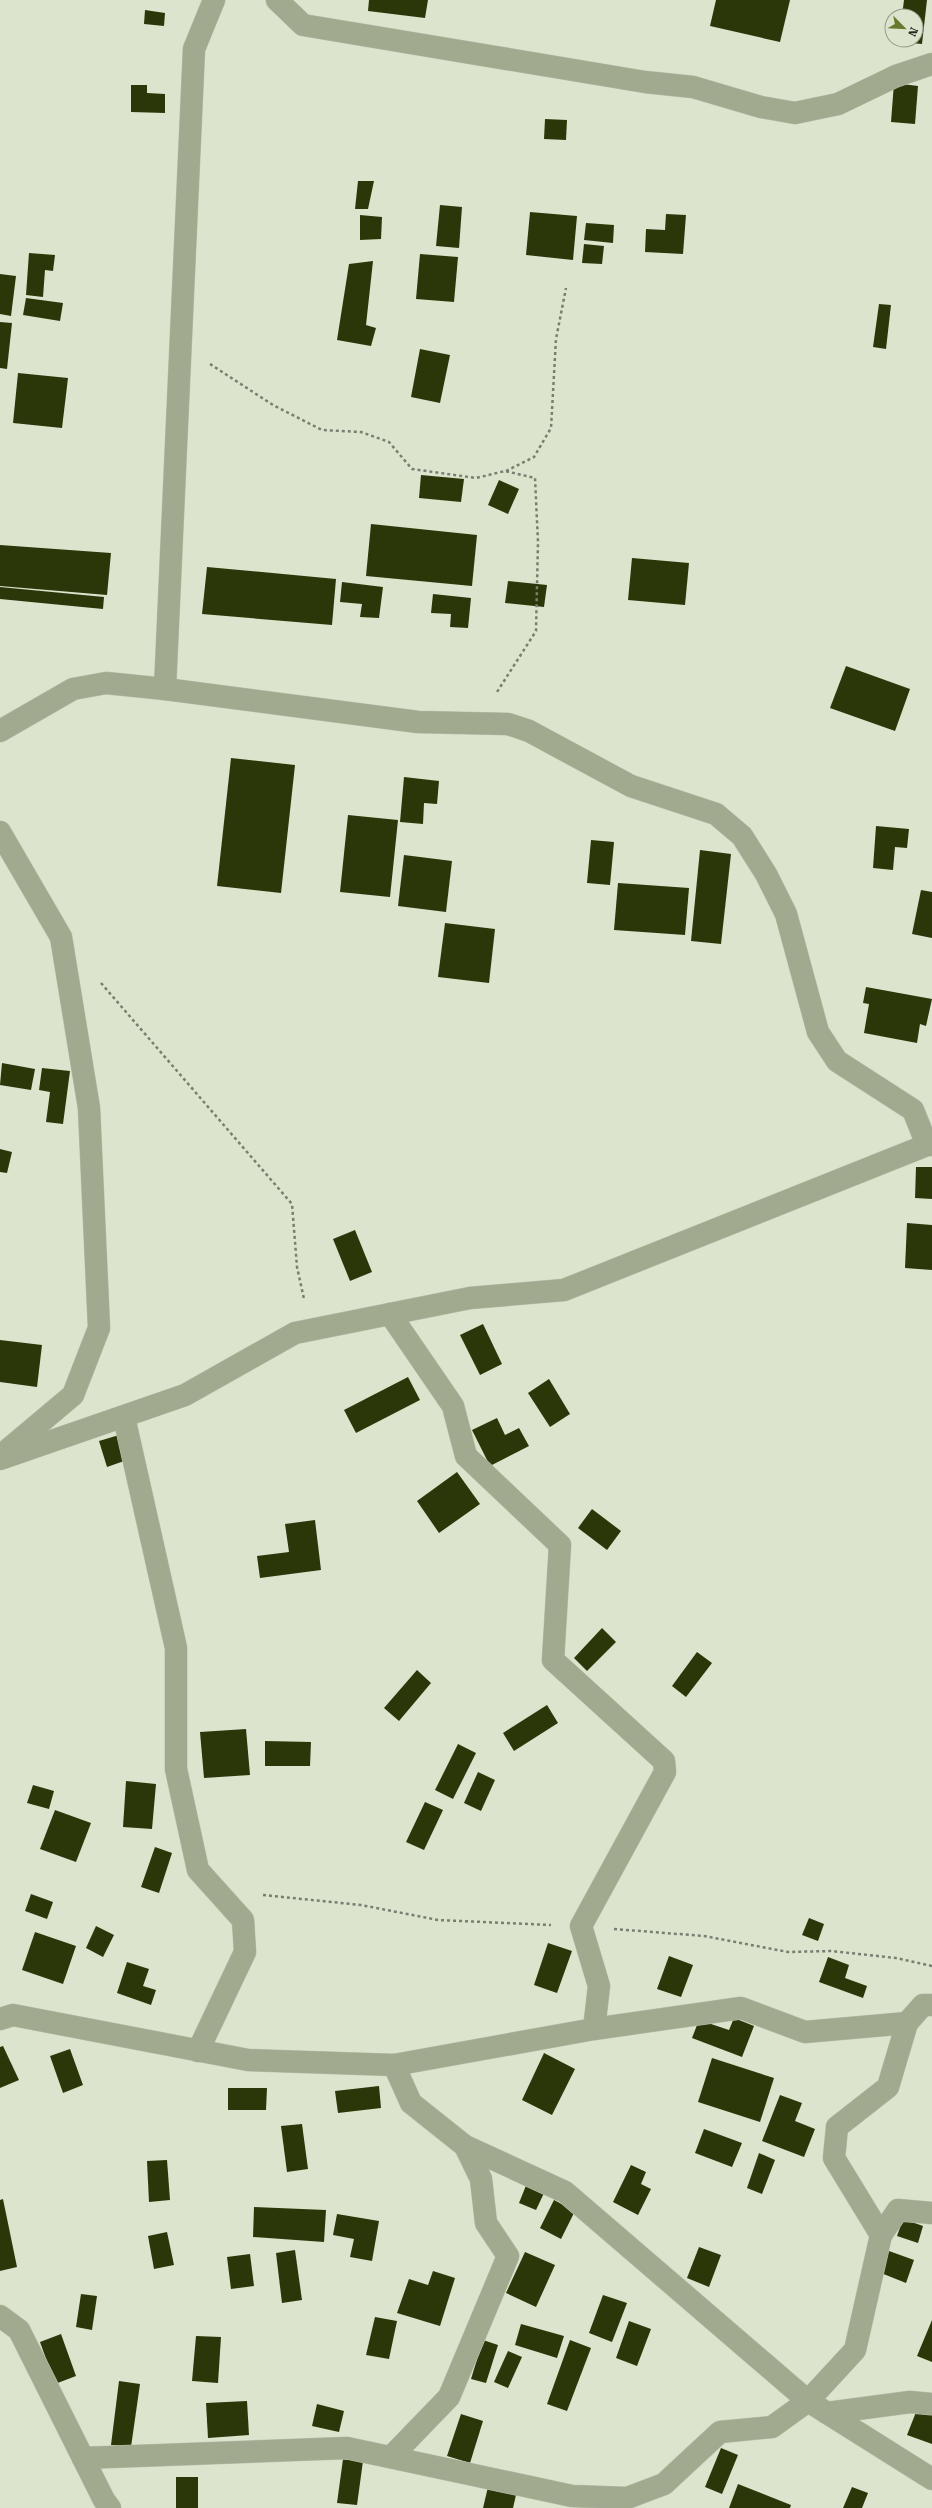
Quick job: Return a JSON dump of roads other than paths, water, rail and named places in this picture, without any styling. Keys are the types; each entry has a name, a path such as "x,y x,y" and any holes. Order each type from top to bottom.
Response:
{"street":[{"path":"165,689 194,49 214,0"},
{"path":"277,0 303,25 646,82 693,87 761,107 795,113 838,104 896,76 932,64"},
{"path":"0,731 73,689 106,684 165,689 418,722 508,724 529,731 631,786 716,814 742,836 766,874 786,914 818,1032 836,1061 913,1110 930,1145 564,1290 470,1298 295,1333 185,1395 0,1459"},
{"path":"0,832 61,937 89,1108 99,1328 73,1395 0,1456"},
{"path":"390,1314 453,1406 466,1456 560,1545 553,1660 664,1761 665,1772 581,1926 599,1986 594,2029"},
{"path":"124,1416 176,1648 176,1769 198,1870 243,1920 245,1952 198,2051"},
{"path":"881,2235 834,2158 838,2126 888,2087 908,2023 923,2005 932,2005"},
{"path":"0,2019 13,2015 248,2060 394,2065 594,2029 741,2008 805,2032 908,2023"},
{"path":"394,2065 411,2103 465,2146 565,2192 808,2401 932,2479"},
{"path":"391,2458 449,2397 508,2256 486,2223 481,2179 465,2146"},
{"path":"83,2458 347,2448 569,2502 627,2498 664,2484 720,2432 772,2427 808,2401 855,2350 881,2235 898,2210 932,2213"},
{"path":"0,2316 19,2330 104,2500 110,2508"},
{"path":"828,2413 910,2402 932,2404"}]}
